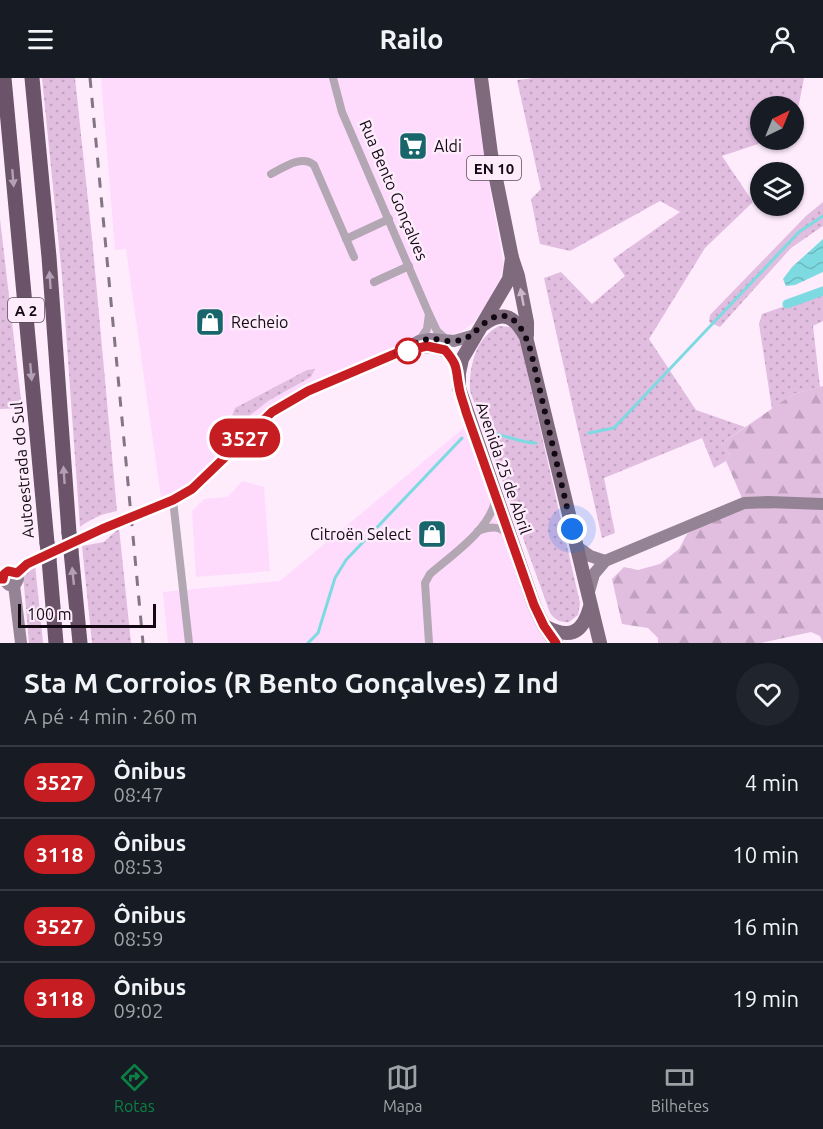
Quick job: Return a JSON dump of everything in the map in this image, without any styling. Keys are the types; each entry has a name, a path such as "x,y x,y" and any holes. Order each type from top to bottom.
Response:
{"highway":[{"name":"Autoestrada do Sul","path":"4,78 56,643"},
{"name":"A 2","path":"32,78 80,643"}],"main road":[{"name":"Avenida 25 de Abril","path":"481,78 491,154 527,322 526,337 600,643"},
{"name":"Avenida 25 de Abril","path":"512,258 509,279 462,358 459,388 534,605 544,626 556,643"},
{"path":"484,324 495,317 511,318 519,324 526,337"},
{"path":"544,626 557,633 574,632 587,619 589,602"}],"street":[{"name":"Rua Bento Gonçalves","path":"333,78 342,112 429,314 437,331 447,340"},
{"path":"271,174 302,160 310,161 317,169 354,257"},
{"path":"346,239 389,219"},
{"path":"374,282 409,266"},
{"path":"419,341 427,329 429,314"},
{"path":"21,643 9,579 27,564 102,529 173,500 192,489 272,412 308,391 397,353 419,341 430,339 454,341 475,335"},
{"path":"397,353 427,346 445,350 459,373"},
{"path":"429,643 424,583 430,574 477,531 492,512 496,497"},
{"path":"173,500 189,643"},
{"path":"589,602 594,574 605,561 744,503 823,504"},
{"path":"477,531 497,528 505,531 510,537"},
{"path":"576,546 590,556 605,561"}],"shaded area":[{"path":"101,78 475,78 484,157 504,265 499,281 486,306 473,323 462,331 282,402 271,409 187,485 161,498 126,249 115,250"},
{"path":"465,427 505,536 551,643 168,643 163,592 280,581"},
{"path":"242,481 264,487 270,571 196,577 192,511 204,499 228,497"}],"green space":[{"path":"42,78 75,78 117,511 97,517 80,527 62,276"},
{"path":"534,78 804,78 800,96 750,96 750,147 722,156 750,198 750,205 705,248 649,339 696,410 745,427 721,444 730,454 726,461 714,468 702,438 604,478 615,533 602,538 544,278 561,272 592,304 625,276 613,259 680,212 660,201 570,251 540,244 531,199 541,189 517,80"},
{"path":"823,202 823,226 791,248 720,327 709,322 710,315 806,216"},
{"path":"0,219 22,408 0,409"},
{"path":"823,293 823,321 813,326 820,387 793,394 772,409 759,324 762,314"},
{"path":"499,326 510,327 519,336 580,603 578,615 569,622 558,620 550,613 470,391 475,354 484,338"},
{"path":"315,369 311,377 268,401 238,425 232,416 235,408 307,370"},
{"path":"823,386 823,643 820,636 811,632 761,643 658,643 658,638 648,628 622,624 612,579 624,567 638,570 660,564 679,549 687,534 742,498 726,461 730,454 721,444 793,394"},
{"path":"119,528 131,643 92,643 82,546 104,542"},
{"path":"35,564 43,643 29,643 23,575"}],"water":[{"path":"823,239 823,272 795,285 786,286 783,279 792,267"}],"waterway":[{"path":"589,433 614,428 799,232 823,216"},
{"path":"787,304 823,291"},
{"path":"490,433 536,443"},
{"path":"308,643 318,633 335,578 346,560 462,438"}],"railway":[{"path":"90,78 143,643"}],"bus line":[{"name":"3527","path":"0,579 3,579 4,574 8,571 13,570 17,573 27,564 102,529 173,500 192,489 272,412 308,391 397,353 427,346 445,350 459,373 459,388 466,412 534,605 544,626 556,643"}],"place":[{"name":"Aldi","path":"413,146"},
{"name":"Recheio","path":"210,322"},
{"name":"Citroën Select","path":"432,534"}],"route":[{"path":"408,351 397,353 419,341 430,339 454,341 475,335 484,324 495,317 511,318 519,324 531,352 572,529"}]}
